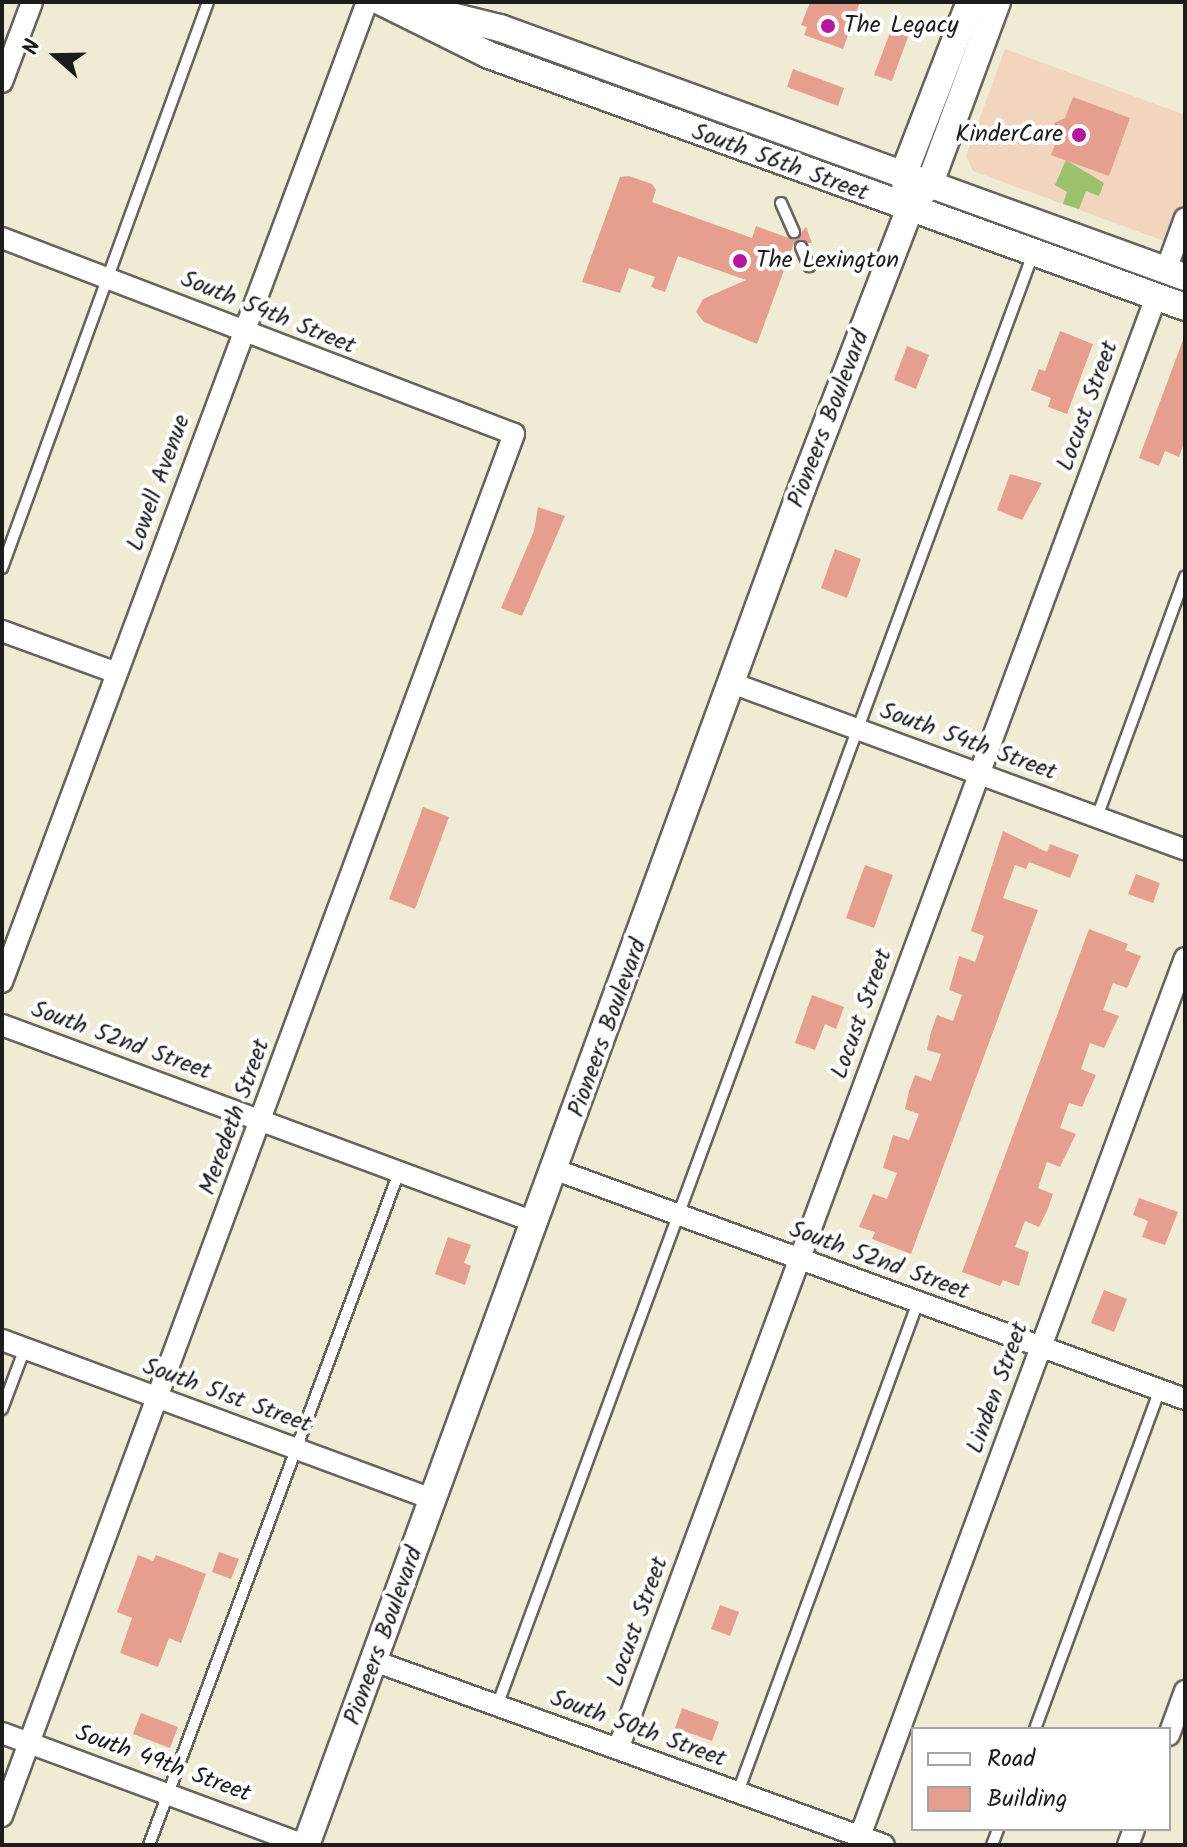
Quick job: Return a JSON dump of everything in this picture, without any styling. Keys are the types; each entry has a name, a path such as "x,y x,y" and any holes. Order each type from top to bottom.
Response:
{"main road":[{"name":"South 56th Street","path":"382,2 489,55 909,210 1185,307"},
{"name":"South 56th Street","path":"394,2 500,28 1175,273"},
{"name":"Pioneers Boulevard","path":"909,210 904,173 970,2"},
{"name":"Pioneers Boulevard","path":"306,1845 909,210 930,183 997,2"}],"street":[{"path":"2,82 32,2"},
{"name":"Lowell Avenue","path":"2,982 367,2"},
{"path":"1175,273 1185,218"},
{"name":"South 54th Street","path":"2,238 514,434"},
{"name":"Locust Street","path":"618,1749 1156,297"},
{"name":"Meredeth Street","path":"2,1816 514,434"},
{"path":"2,631 117,673"},
{"name":"South 54th Street","path":"732,683 1185,850"},
{"name":"Linden Street","path":"860,1836 1185,958"},
{"name":"South 52nd Street","path":"2,1025 537,1223"},
{"name":"South 52nd Street","path":"556,1170 1185,1399"},
{"name":"South 51st Street","path":"2,1340 434,1500"},
{"name":"South 50th Street","path":"374,1661 884,1845"},
{"path":"1171,1730 1185,1691"},
{"name":"South 49th Street","path":"2,1733 306,1845"}],"lane":[{"path":"2,568 208,2"},
{"path":"781,203 794,232"},
{"path":"801,247 809,266"},
{"path":"497,1706 1033,254"},
{"path":"1097,817 1185,577"},
{"path":"149,1845 399,1172"},
{"path":"738,1792 918,1302"},
{"path":"2,1409 25,1348"},
{"path":"1036,1727 1160,1390"}],"shaded area":[{"name":"KinderCare","path":"1005,49 1185,115 1185,218 1175,245 973,171 966,156"}],"green space":[{"path":"1066,160 1104,183 1099,196 1086,191 1079,209 1063,204 1067,192 1055,185"}],"building":[{"name":"The Legacy","path":"810,2 860,2 843,49 804,35 807,27 801,25"},
{"path":"891,30 908,37 892,81 874,75"},
{"path":"793,69 844,88 838,106 787,87"},
{"name":"KinderCare","path":"1073,97 1130,118 1109,176 1051,155 1059,134 1054,123 1065,118"},
{"name":"The Lexington","path":"629,176 652,184 656,190 652,202 752,238 756,226 794,240 806,227 812,243 794,243 757,344 704,322 696,312 703,299 746,280 678,256 665,292 651,287 655,277 629,268 620,293 582,282 620,177"},
{"path":"1060,331 1093,344 1067,414 1048,407 1051,398 1031,390 1039,369 1045,371"},
{"path":"1183,340 1185,440 1179,457 1165,451 1159,466 1139,458"},
{"path":"907,346 929,355 916,389 894,380"},
{"path":"1010,474 1042,483 1022,520 997,510"},
{"path":"538,507 565,516 522,616 501,608 534,531"},
{"path":"835,549 861,559 847,598 821,588"},
{"path":"423,807 449,817 415,909 389,899"},
{"path":"1003,831 1047,852 1050,844 1079,855 1070,878 1029,862 1026,869 1015,865 1003,898 1038,910 911,1254 872,1239 875,1232 859,1227 873,1194 887,1199 897,1173 883,1168 893,1135 909,1140 919,1114 905,1109 909,1091 915,1075 931,1081 941,1054 927,1050 937,1015 953,1021 962,995 949,990 959,956 975,962 984,936 971,931"},
{"path":"865,865 893,875 874,928 846,918"},
{"path":"1136,874 1160,883 1153,903 1128,894"},
{"path":"1089,929 1128,944 1125,950 1141,956 1127,988 1113,983 1103,1010 1119,1016 1104,1048 1090,1043 1081,1069 1096,1075 1082,1107 1069,1103 1060,1128 1076,1134 1060,1167 1047,1162 1038,1188 1053,1194 1047,1211 1039,1227 1025,1221 1015,1247 1029,1252 1019,1286 1003,1280 1000,1286 962,1272"},
{"path":"812,995 844,1007 836,1029 825,1024 815,1050 795,1043"},
{"path":"1139,1198 1178,1212 1165,1245 1142,1237 1148,1221 1133,1215"},
{"path":"448,1237 471,1245 464,1263 471,1266 465,1285 435,1274"},
{"path":"1104,1290 1127,1299 1114,1332 1091,1323"},
{"path":"219,1552 239,1559 231,1579 212,1572"},
{"path":"138,1555 153,1561 156,1555 206,1574 181,1643 169,1638 158,1667 120,1653 132,1618 117,1612"},
{"path":"720,1605 739,1612 730,1636 711,1629"},
{"path":"682,1708 719,1722 712,1741 675,1728"},
{"path":"141,1713 178,1727 170,1748 133,1734"}],"place":[{"name":"The Legacy","path":"828,26"},
{"name":"KinderCare","path":"1079,135"},
{"name":"The Lexington","path":"740,261"}]}
